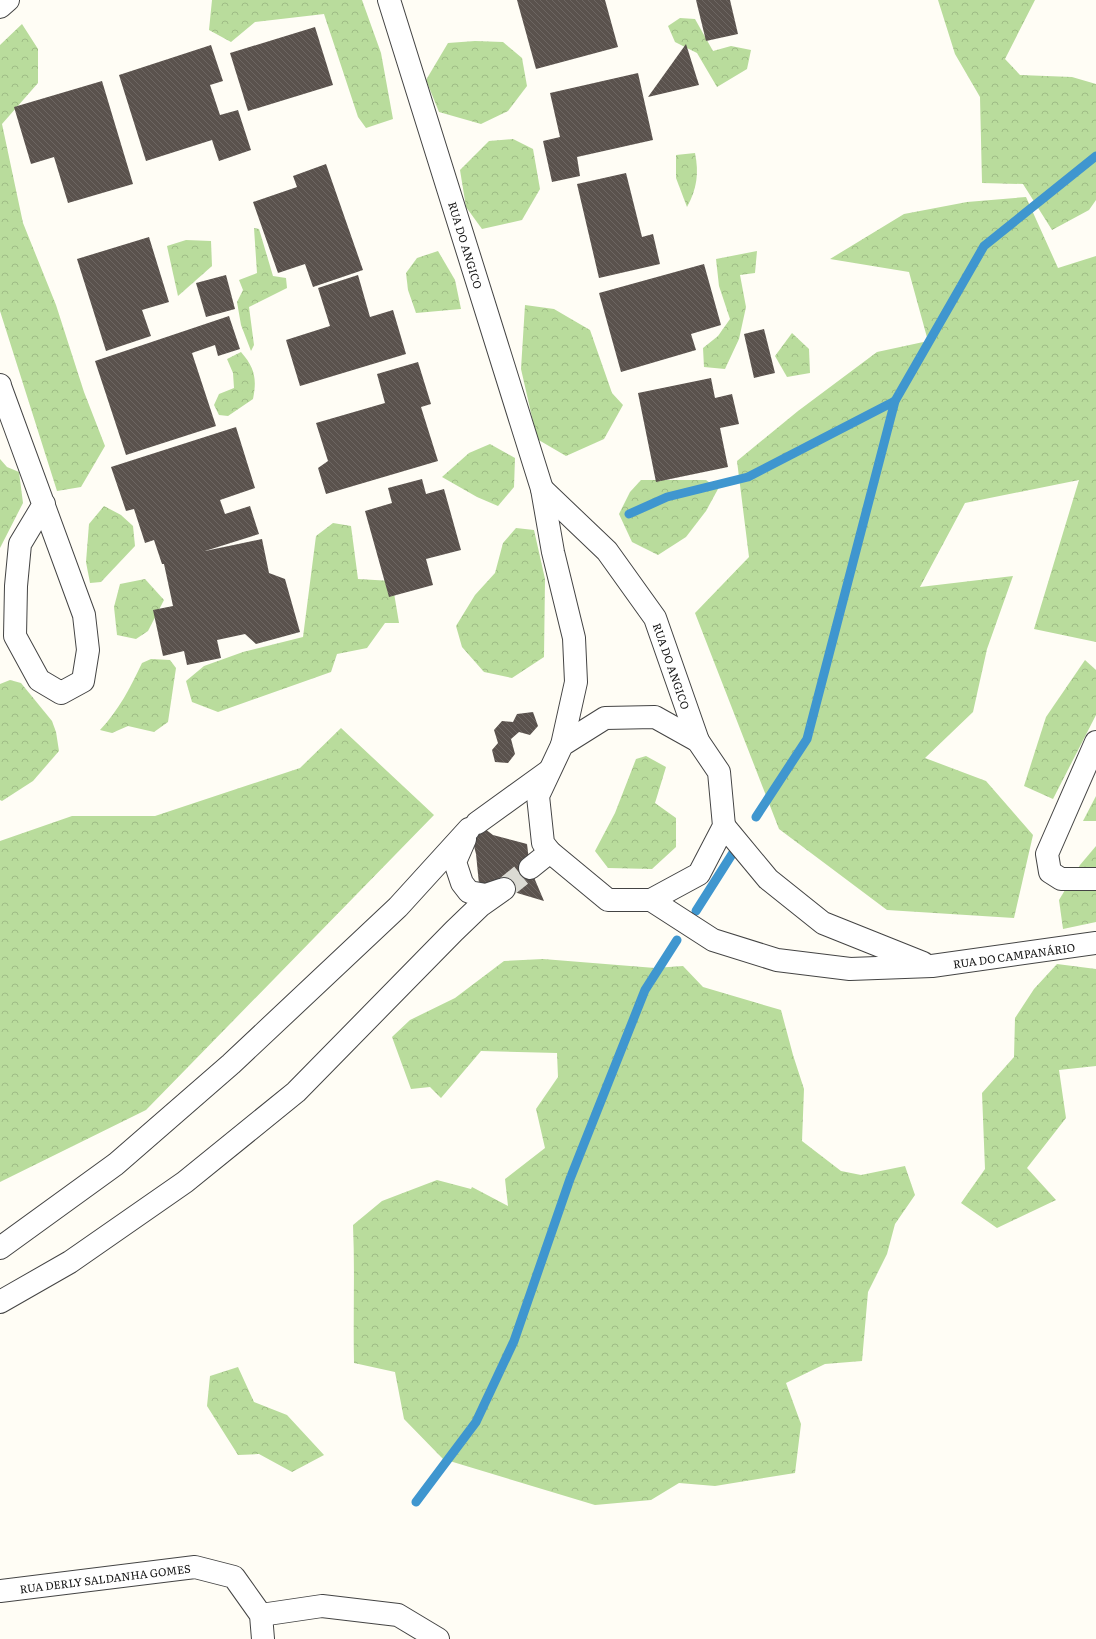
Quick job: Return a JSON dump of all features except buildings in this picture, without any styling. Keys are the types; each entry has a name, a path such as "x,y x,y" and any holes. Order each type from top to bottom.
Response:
{"street":[{"path":"0,7 8,0"},
{"name":"RUA DO ANGICO","path":"390,0 542,489 553,552 574,638 576,682 562,744 538,796 543,843 550,852"},
{"path":"0,385 44,504 84,615 88,650 83,681 61,693 40,680 15,636 16,586 20,544 44,504"},
{"name":"RUA DO ANGICO","path":"542,489 607,551 655,618 698,741"},
{"path":"530,868 550,852 608,900 651,900 699,874 724,826 719,772 698,741 655,717 605,718 562,744"},
{"path":"1096,742 1047,854 1050,872 1062,879 1096,879"},
{"path":"0,1248 116,1164 231,1064 398,907 473,826 550,770"},
{"path":"0,1302 70,1262 185,1182 296,1092 454,931 480,906 504,888 486,895 469,892 462,883 455,862 473,826"},
{"name":"RUA DO CAMPANÁRIO","path":"724,826 768,878 823,923 932,966"},
{"name":"RUA DO CAMPANÁRIO","path":"651,900 713,940 777,960 850,969 932,966 1096,943"},
{"name":"RUA DERLY SALDANHA GOMES","path":"0,1591 195,1567 234,1577 261,1615"},
{"path":"263,1639 261,1615 322,1606 398,1615 438,1639"}],"green space":[{"path":"212,0 362,0 381,53 393,119 366,128 358,117 324,14 255,22 231,42 209,30"},
{"path":"938,0 1035,0 1005,59 1020,75 1072,77 1096,84 1096,200 1089,210 1052,230 1023,184 982,183 980,97 955,54"},
{"path":"680,18 695,19 713,51 731,46 751,50 747,69 717,87 697,53 675,42 668,26"},
{"path":"22,24 38,49 38,83 2,124 23,223 56,305 84,392 105,446 81,487 57,491 0,311 0,45"},
{"path":"475,41 503,42 522,58 527,86 508,111 481,124 439,112 426,80 448,43"},
{"path":"513,139 533,149 540,189 522,220 482,229 466,207 460,170 489,141"},
{"path":"695,153 697,167 696,181 693,194 687,207 676,178 676,155"},
{"path":"1026,197 1058,268 1096,256 1096,642 1034,629 1079,480 965,503 920,587 1013,576 987,649 973,712 925,758 986,781 1033,835 1014,918 887,910 779,829 695,613 749,557 737,461 798,411 877,352 928,341 909,272 830,259 904,214 967,202"},
{"path":"254,228 259,229 273,276 286,278 287,288 249,307 254,345 251,351 241,325 237,302 243,290 239,280 257,273"},
{"path":"186,240 211,241 212,266 178,296 167,246"},
{"path":"438,251 455,280 461,309 416,313 408,290 406,273 417,258"},
{"path":"757,251 755,273 740,275 746,307 739,339 725,369 704,367 703,348 718,336 730,319 719,286 716,259"},
{"path":"525,305 554,309 590,330 612,393 623,405 604,439 566,456 537,439 521,369"},
{"path":"792,333 809,349 810,373 787,377 775,356"},
{"path":"241,352 249,363 254,374 255,385 253,399 228,416 219,415 214,405 219,394 234,388 233,373 227,359"},
{"path":"490,444 515,458 514,487 498,506 477,497 442,477 469,453"},
{"path":"0,459 7,467 19,472 23,503 0,548"},
{"path":"641,480 706,480 718,489 706,511 686,537 658,555 632,542 619,514 630,492"},
{"path":"104,506 121,515 133,526 135,546 101,582 90,583 86,562 89,524"},
{"path":"333,523 351,526 358,579 392,581 399,623 385,623 367,648 337,654 331,672 218,712 192,702 186,681 204,666 243,652 303,637 316,536"},
{"path":"516,528 534,530 545,579 544,657 512,678 484,672 462,647 456,626 475,595 495,573 503,543"},
{"path":"145,579 164,600 148,631 136,639 117,635 114,607 120,584"},
{"path":"151,659 170,660 176,668 168,722 154,732 128,726 112,733 100,730 118,707 142,663"},
{"path":"1085,660 1096,670 1096,715 1053,799 1024,786 1046,717"},
{"path":"10,680 21,683 52,721 56,732 59,751 33,781 2,801 0,800 0,684"},
{"path":"341,728 434,815 146,1110 0,1182 0,841 72,816 155,816 300,768"},
{"path":"646,756 666,767 655,803 676,818 676,847 652,869 608,868 595,851 615,813 636,759"},
{"path":"1096,796 1096,821 1083,821"},
{"path":"1096,846 1096,922 1063,929 1059,900 1080,865"},
{"path":"543,959 655,968 683,966 703,987 781,1010 804,1089 802,1141 841,1171 861,1175 905,1166 915,1195 895,1224 887,1254 868,1292 862,1361 825,1364 786,1383 801,1424 795,1473 715,1486 679,1483 651,1500 595,1505 443,1459 404,1419 395,1372 354,1363 353,1225 382,1201 437,1180 471,1189 472,1187 508,1206 505,1179 545,1148 536,1109 558,1077 557,1053 481,1051 441,1098 430,1087 411,1089 392,1037 410,1020 455,998 504,961"},
{"path":"1057,964 1096,969 1096,1066 1059,1070 1066,1118 1027,1168 1056,1200 997,1228 961,1203 985,1169 982,1093 1014,1057 1015,1018 1034,989"},
{"path":"238,1367 254,1402 287,1415 324,1455 292,1472 259,1454 238,1455 207,1406 210,1376"}],"waterway":[{"path":"756,817 807,739 895,401 984,246 1096,156"},
{"path":"629,514 667,497 748,477 895,401"},
{"path":"696,911 736,848"},
{"path":"416,1502 476,1422 514,1341 570,1179 645,990 677,940"}],"tunnel":[{"path":"504,889 530,868"}]}
